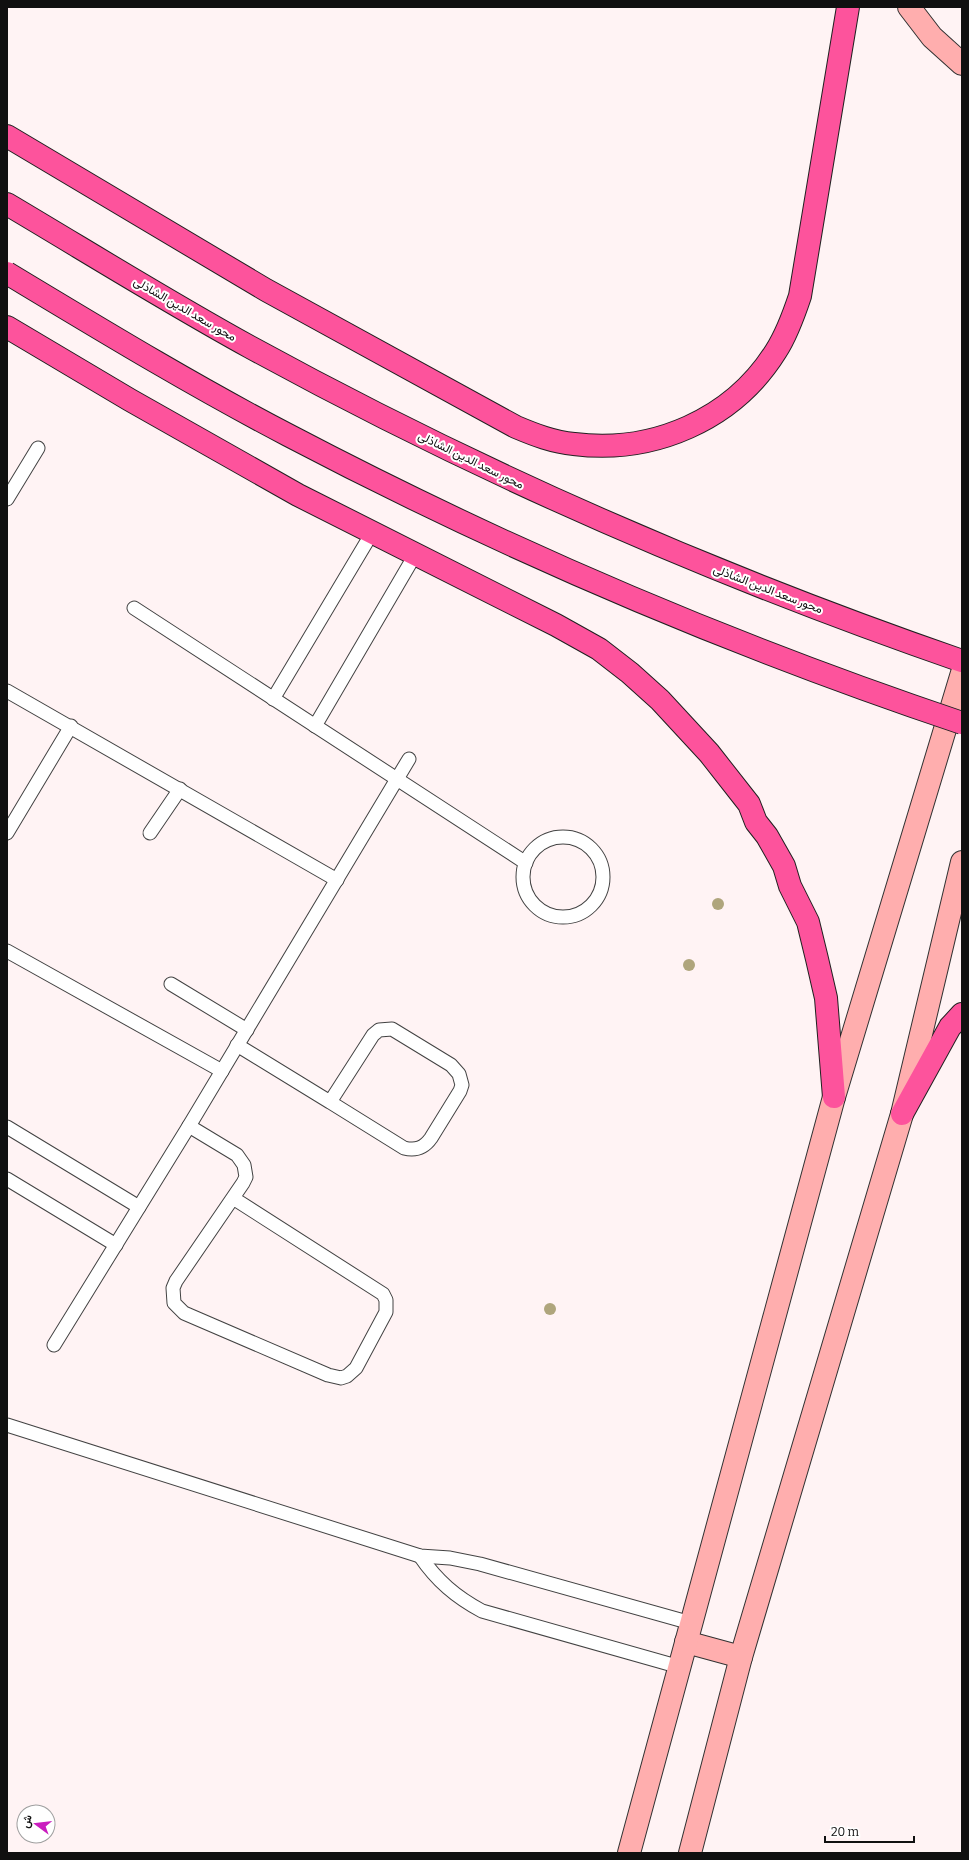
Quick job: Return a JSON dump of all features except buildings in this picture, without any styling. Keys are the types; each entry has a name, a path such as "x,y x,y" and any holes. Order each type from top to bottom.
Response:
{"highway":[{"path":"7,136 266,290 516,427 543,438 572,444 601,447 631,445 660,439 687,428 714,414 737,396 758,375 772,357 790,324 800,296 848,7"},
{"name":"محور سعد الدين الشاذلى","path":"7,204 180,308 250,347 463,457 682,555 817,608 962,660"},
{"path":"7,273 152,360 285,434 484,532 701,627 836,679 962,723"},
{"path":"7,327 213,448 372,533 556,625 599,649 630,673 660,700 709,753 748,804 756,822 784,866 790,886 808,922 826,998 834,1098"},
{"path":"902,1114 950,1027 962,1014"}],"main road":[{"path":"909,7 932,37 962,64"},
{"path":"630,1853 834,1098 962,672"},
{"path":"690,1853 741,1657 902,1114 962,862"},
{"path":"689,1632 741,1657"}],"lane":[{"path":"7,499 38,448"},
{"path":"273,699 372,533"},
{"path":"315,726 416,555"},
{"path":"134,608 526,863"},
{"path":"7,691 337,880"},
{"path":"7,833 70,726"},
{"path":"54,1345 189,1126 409,760"},
{"path":"150,833 180,789"},
{"path":"555,838 568,838 580,841 591,849 599,859 603,872 602,885 598,897 589,908 572,916 552,916 541,910 531,901 524,883 526,863 533,852 542,843 555,838"},
{"path":"7,952 222,1071"},
{"path":"171,984 247,1030"},
{"path":"237,1045 404,1148 417,1150 428,1143 460,1091 461,1079 460,1074 451,1065 398,1031 385,1028 373,1035 330,1102"},
{"path":"189,1126 241,1160 246,1171 246,1177 176,1281 173,1288 174,1303 184,1313 328,1375 340,1378 352,1373 386,1312 386,1300 383,1294 233,1198"},
{"path":"7,1127 139,1207"},
{"path":"7,1179 116,1245"},
{"path":"7,1425 420,1556 450,1558 480,1564 689,1632"},
{"path":"420,1556 441,1583 467,1603 482,1610 680,1667"}]}
